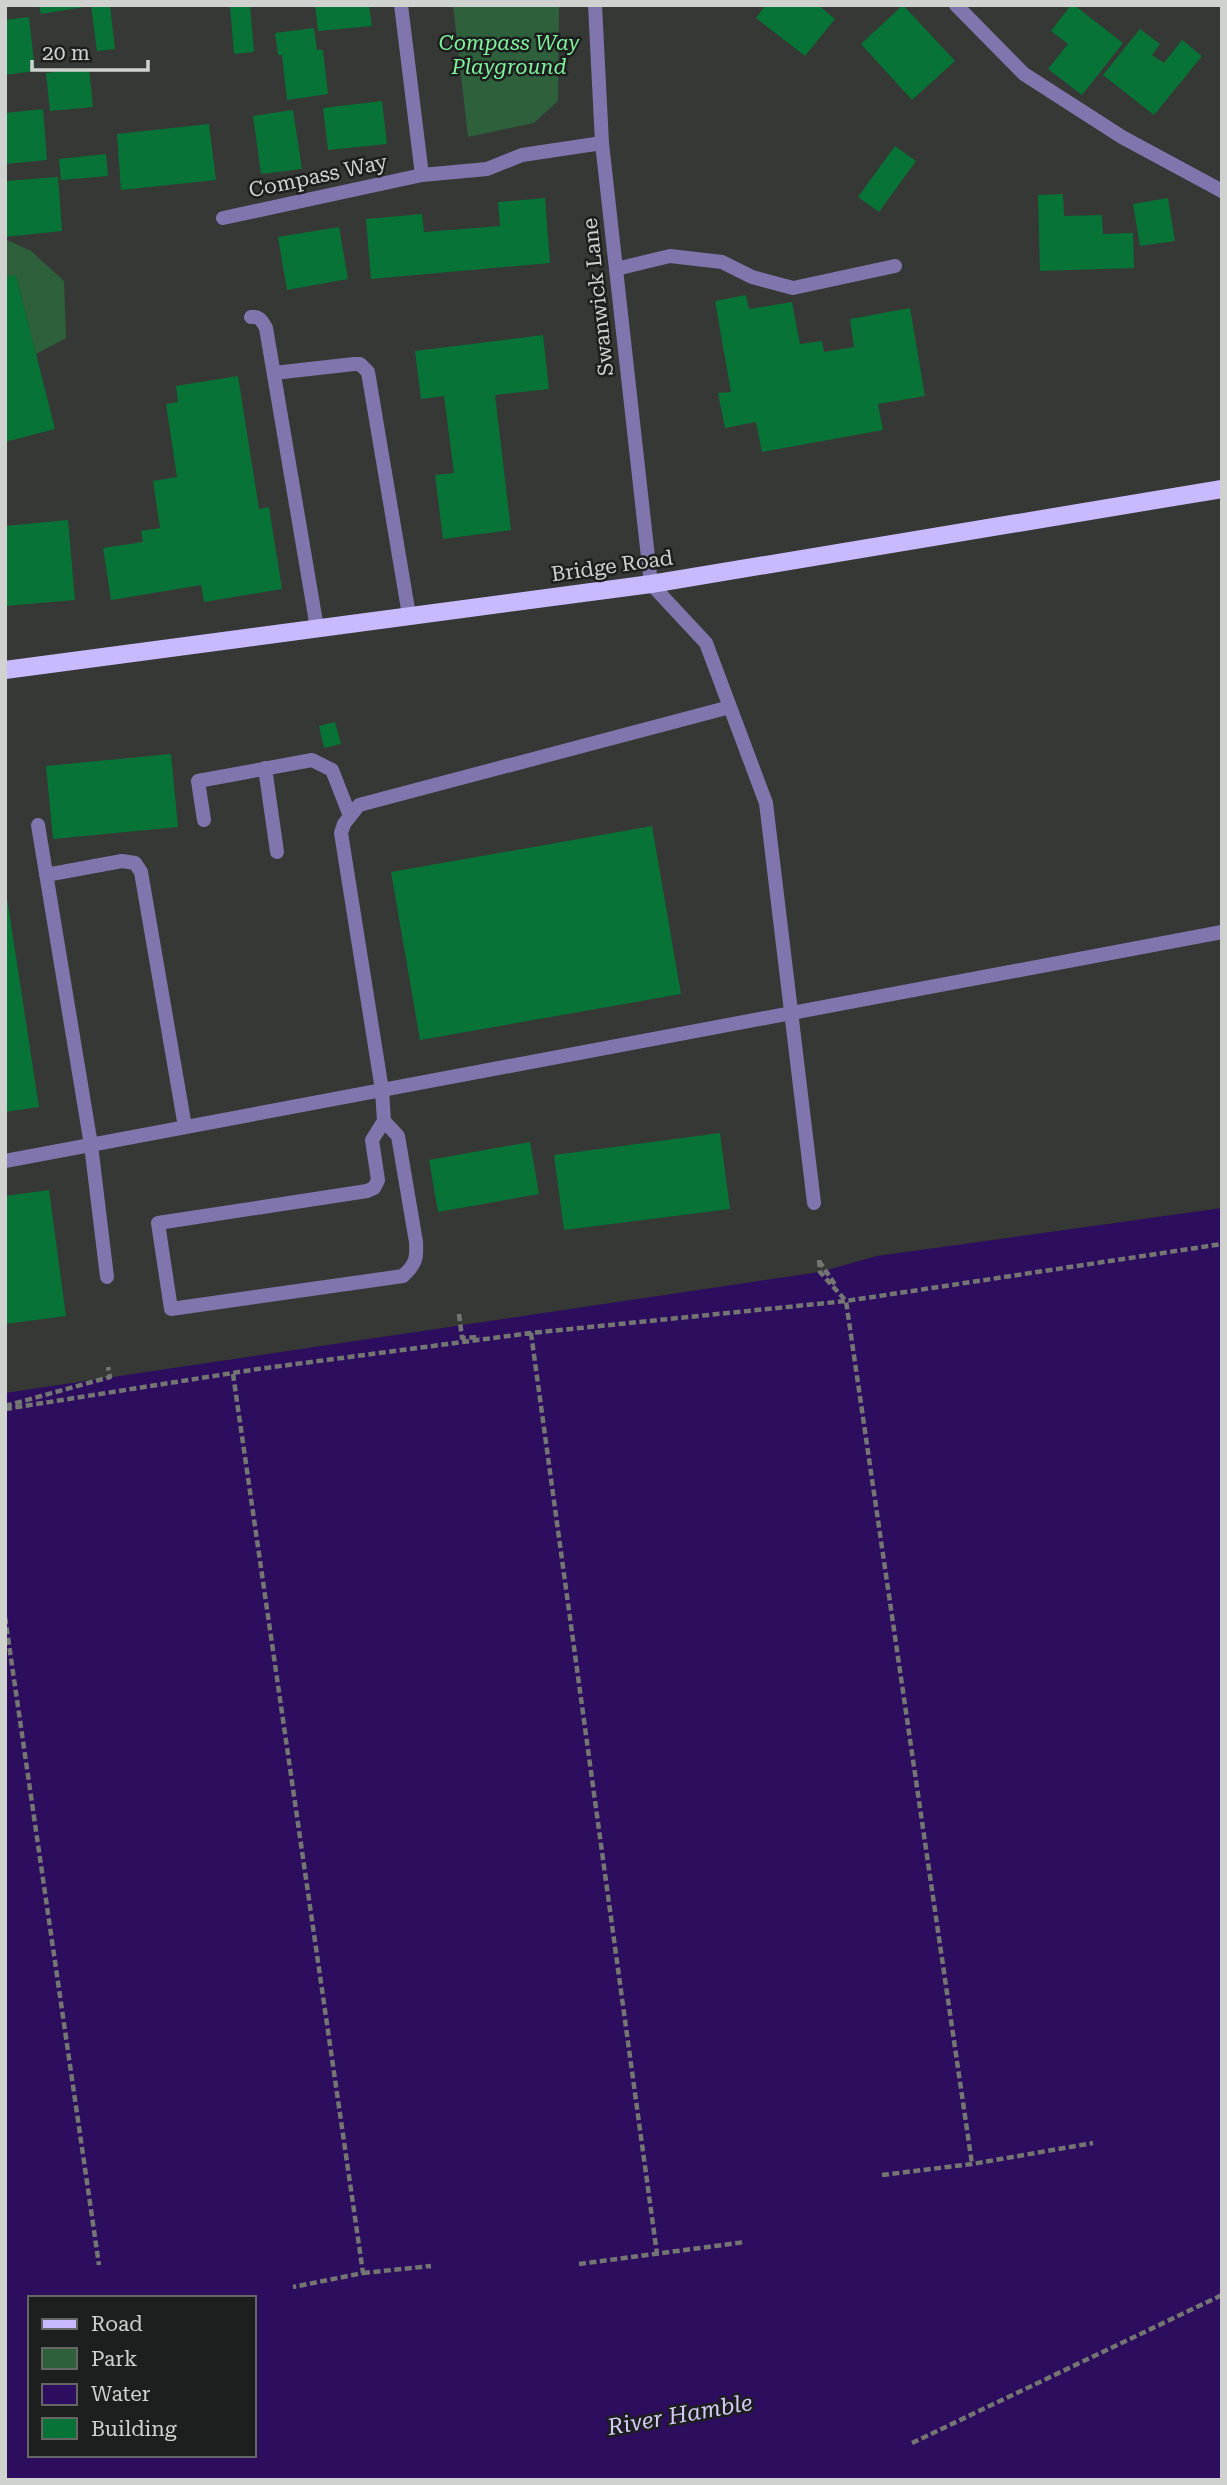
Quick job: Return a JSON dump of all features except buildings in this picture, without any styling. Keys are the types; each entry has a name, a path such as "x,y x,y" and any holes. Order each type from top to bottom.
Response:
{"main road":[{"name":"Bridge Road","path":"5,670 651,584 1222,489"}],"street":[{"path":"401,5 422,175"},
{"name":"Swanwick Lane","path":"595,5 602,143 651,584"},
{"path":"956,5 1024,74 1122,137 1222,191"},
{"name":"Compass Way","path":"223,218 422,175 487,169 522,155 602,143"},
{"path":"616,269 670,257 722,262 752,277 793,288 895,266"},
{"path":"251,317 256,316 262,320 266,328 317,628"},
{"path":"274,373 354,364 360,364 368,372 409,615"},
{"path":"651,584 706,643 766,803 814,1203"},
{"path":"384,1121 398,1136 416,1242 417,1259 403,1276 171,1309 158,1223 374,1188 378,1180 372,1140 384,1121 382,1090 341,833 359,805 730,707"},
{"path":"204,820 198,781 312,760 332,770 350,816"},
{"path":"265,768 277,852"},
{"path":"38,825 91,1145 107,1277"},
{"path":"46,874 122,861 135,863 141,872 185,1127"},
{"path":"5,1161 1222,932"}],"path":[{"path":"459,1314 462,1338 531,1333 846,1301 1222,1244"},
{"path":"846,1301 820,1272 819,1260 846,1301 972,2164"},
{"path":"5,1408 531,1333"},
{"path":"531,1333 656,2254"},
{"path":"5,1408 110,1377 108,1367"},
{"path":"233,1374 363,2273"},
{"path":"5,1617 99,2265"},
{"path":"882,2175 972,2164 1093,2143"},
{"path":"579,2264 745,2242"},
{"path":"293,2287 363,2273 431,2266"},
{"path":"912,2443 1222,2295"}],"green space":[{"name":"Compass Way Playground","path":"453,5 559,5 558,101 534,123 468,137"},
{"path":"5,239 31,251 64,281 66,338 36,354 16,275 5,277"}],"water":[{"name":"River Hamble","path":"1222,1208 1222,2480 5,2480 5,1393 820,1272 877,1256"}]}
